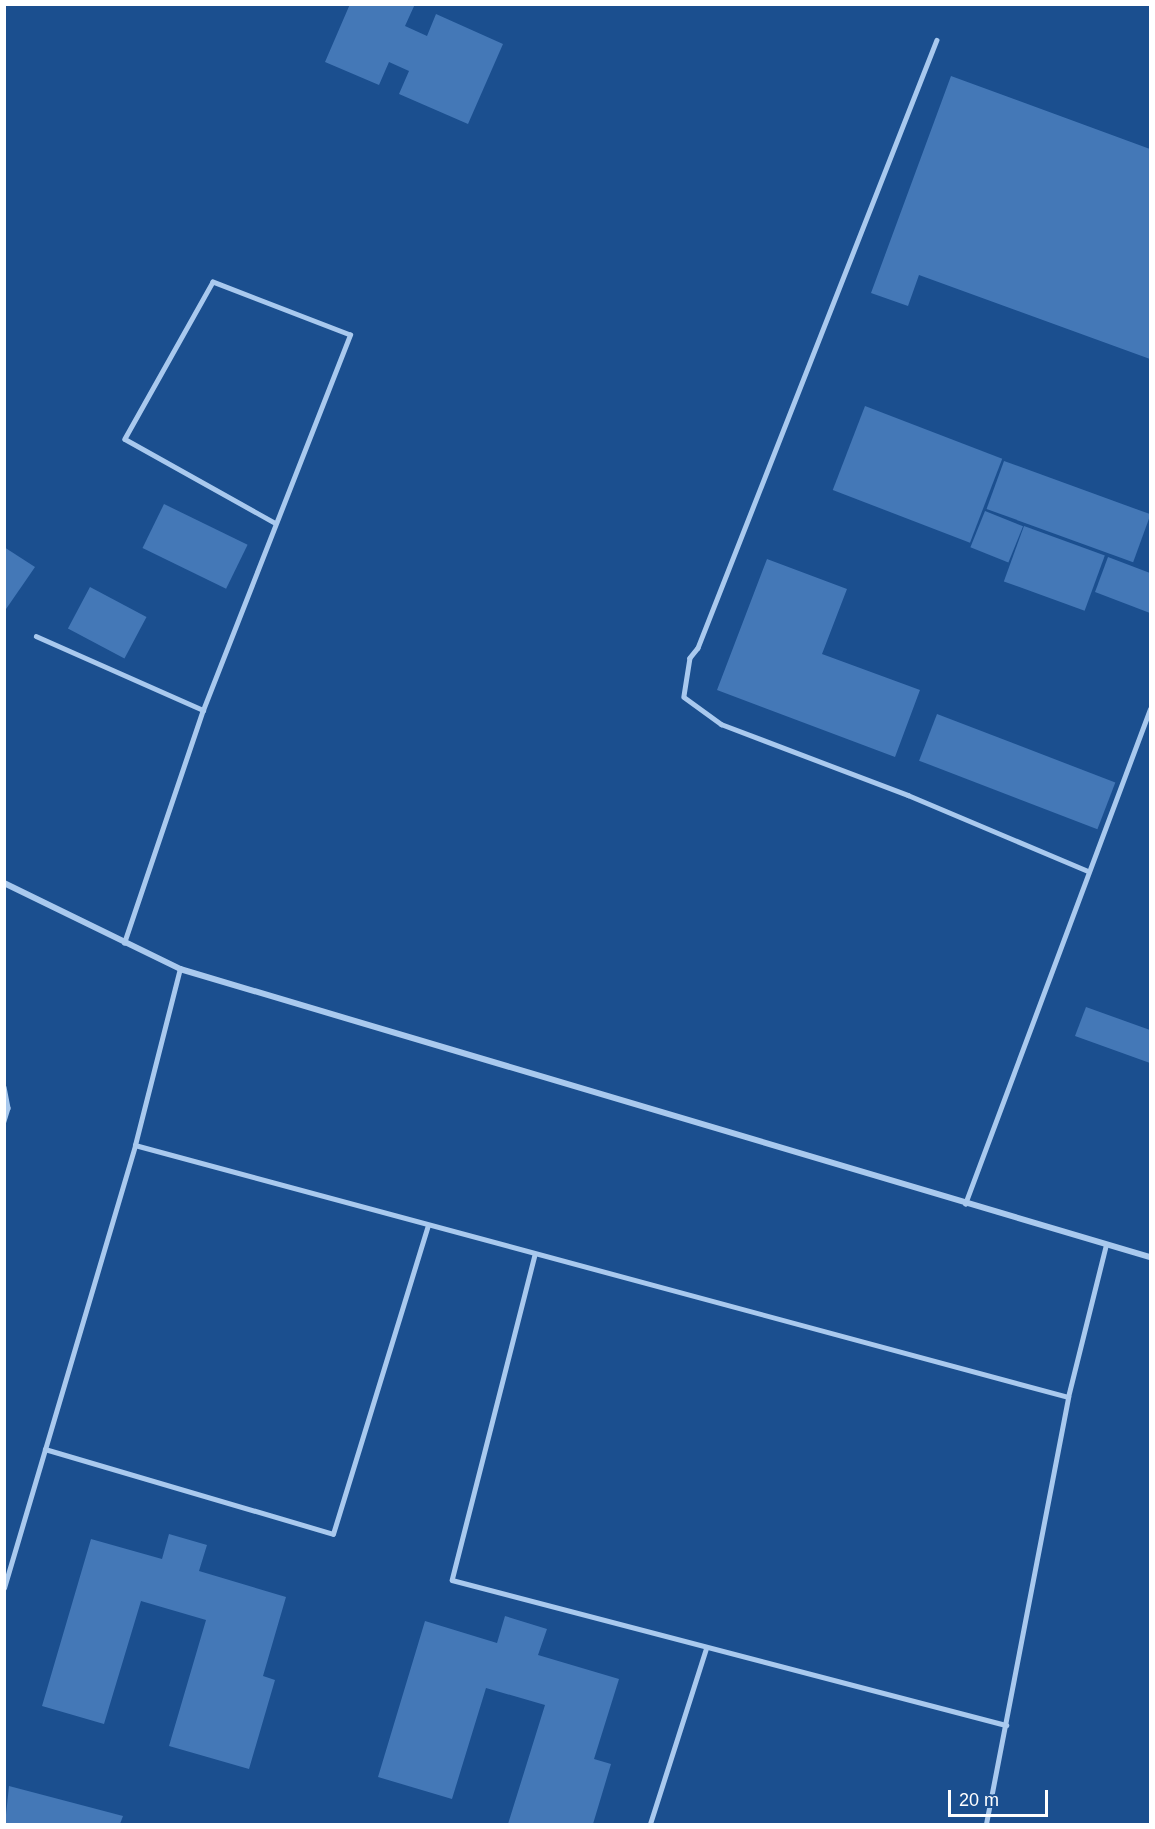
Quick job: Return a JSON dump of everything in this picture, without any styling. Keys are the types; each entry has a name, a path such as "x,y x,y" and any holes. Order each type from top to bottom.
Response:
{"street":[{"path":"4,883 180,969 965,1204 1150,1257"}],"lane":[{"path":"937,40 699,648 690,658 684,697 721,724 908,795 1088,871"},
{"path":"124,943 203,710 350,335 213,282 125,439 275,523"},
{"path":"36,636 203,710"},
{"path":"965,1204 1150,709"},
{"path":"4,1588 135,1145 180,969"},
{"path":"4,1087 8,1108 4,1121"},
{"path":"135,1145 535,1255 1068,1397"},
{"path":"45,1449 333,1534 428,1226"},
{"path":"986,1824 1068,1397 1106,1245"},
{"path":"535,1255 452,1580 1006,1725"},
{"path":"650,1824 706,1648"}],"building":[{"path":"350,4 415,4 405,26 427,36 436,14 503,44 468,124 399,94 409,71 389,62 379,85 325,62"},
{"path":"951,76 1150,149 1150,359 919,275 908,306 871,293"},
{"path":"865,406 1002,459 970,543 833,490"},
{"path":"1004,461 1150,514 1133,562 987,509"},
{"path":"164,504 248,545 226,589 143,548"},
{"path":"985,511 1023,526 1008,563 970,547"},
{"path":"1024,526 1105,555 1085,611 1004,581"},
{"path":"4,547 35,567 4,612"},
{"path":"1108,557 1150,573 1150,613 1095,592"},
{"path":"767,559 847,589 822,654 920,690 895,757 717,690"},
{"path":"90,587 147,617 124,659 68,628"},
{"path":"937,714 1115,782 1097,829 919,761"},
{"path":"1086,1007 1150,1030 1150,1063 1075,1036"},
{"path":"169,1534 207,1545 199,1571 286,1597 263,1676 275,1680 249,1769 169,1746 206,1620 141,1601 104,1724 42,1706 91,1539 162,1559"},
{"path":"505,1616 547,1629 538,1655 619,1679 594,1759 611,1764 593,1824 508,1824 545,1705 486,1688 452,1799 378,1777 425,1621 497,1643"},
{"path":"9,1786 123,1816 120,1824 5,1824"}]}
